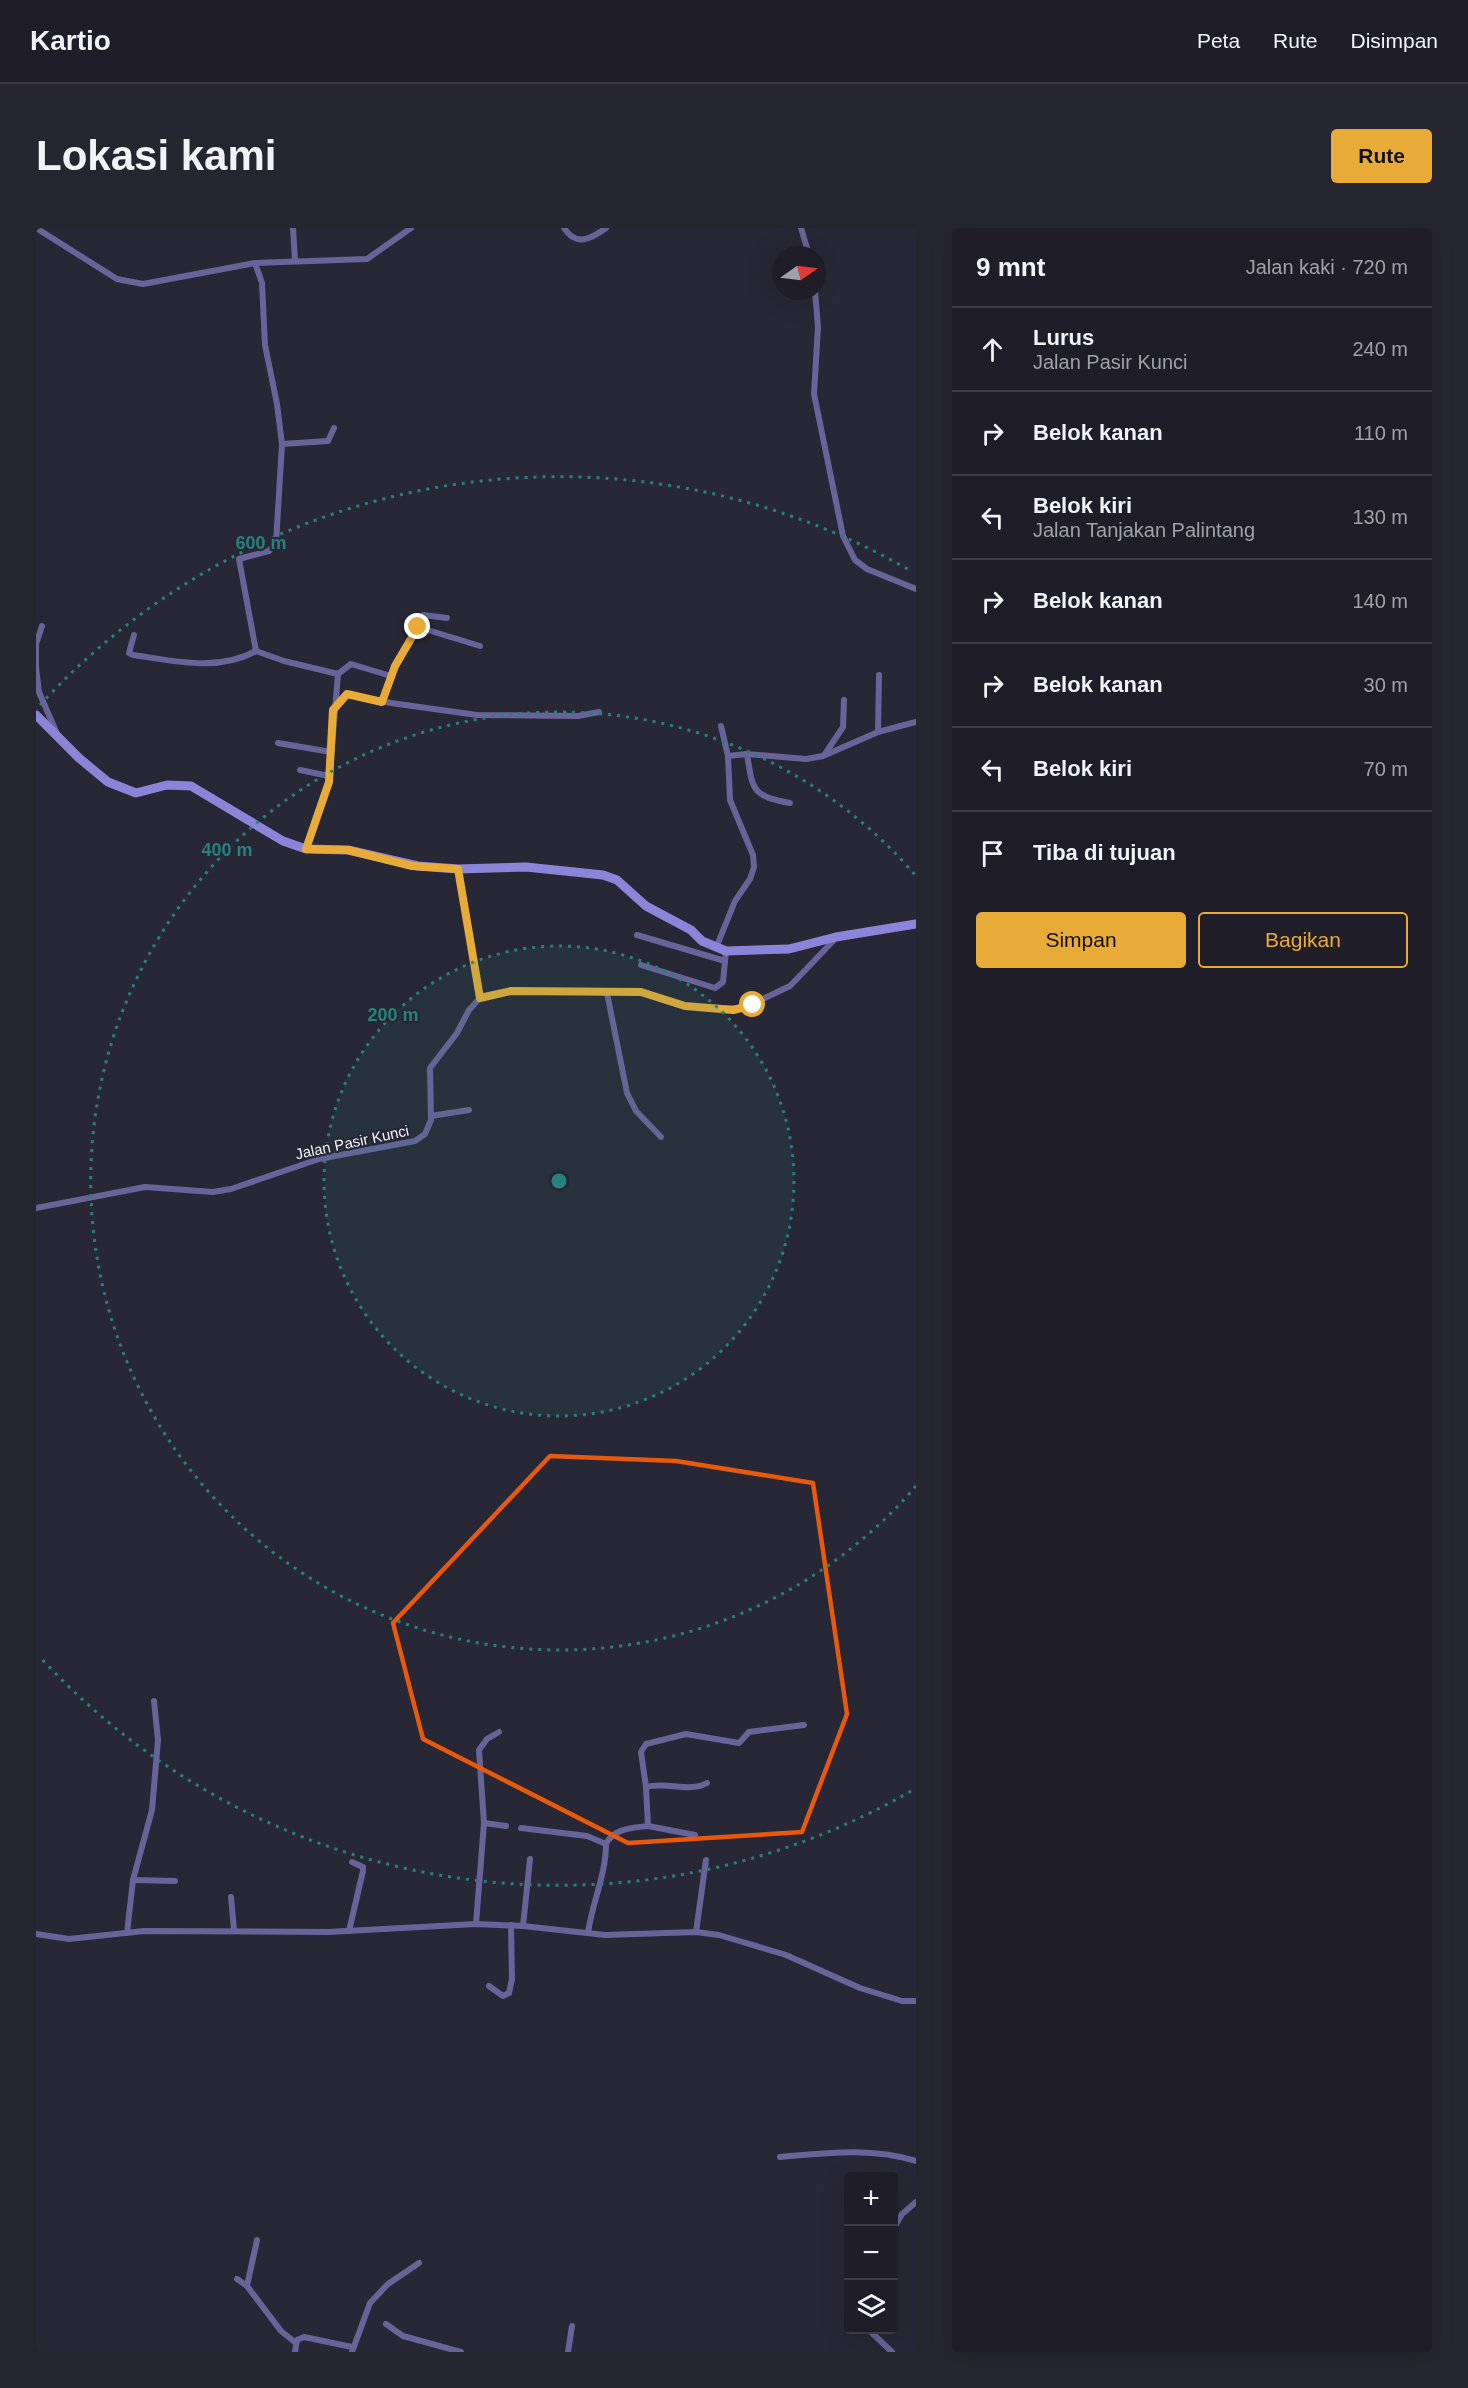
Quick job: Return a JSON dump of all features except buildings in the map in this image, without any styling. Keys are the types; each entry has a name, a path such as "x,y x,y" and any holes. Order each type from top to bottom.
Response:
{"street":[{"path":"36,228 117,279 133,284 154,283 203,271 255,263 367,259 411,228"},
{"path":"293,228 295,260"},
{"path":"564,228 575,240 583,241 606,228"},
{"path":"801,228 806,246"},
{"path":"255,263 262,283 265,345 277,404 282,444 276,543 269,551 241,557 239,562 256,651"},
{"path":"816,300 818,327 814,394 843,536 855,560 867,569 916,589"},
{"path":"282,444 328,441 334,428"},
{"path":"382,702 391,676 423,615 447,618"},
{"path":"42,626 36,644 39,692 57,728 59,740"},
{"path":"418,627 480,646"},
{"path":"134,635 129,653 186,664 233,662 256,651 284,661 338,674"},
{"path":"306,849 329,776 333,710 338,674 351,664 391,676"},
{"path":"879,675 879,732"},
{"path":"333,710 347,694 382,702 477,715 578,716 599,712"},
{"path":"823,756 843,727 844,700"},
{"path":"36,715 59,740 108,782 118,787 136,793 167,785 191,786 283,841 306,849 348,850 412,866 458,869 526,867 603,875 617,880 646,906 691,930 702,941 726,956"},
{"path":"728,756 747,754 806,759 823,756 879,732 916,722"},
{"path":"716,948 735,901 750,879 754,867 750,846 730,800 728,756 721,726"},
{"path":"278,743 332,752"},
{"path":"747,754 751,783 756,793 771,800 790,803"},
{"path":"300,770 329,776"},
{"path":"458,869 480,998"},
{"path":"637,935 726,956 789,949 916,924"},
{"path":"469,1110 431,1116 430,1068 457,1033 468,1010 480,998 511,991 641,992 685,1006 742,1009 790,986 836,938"},
{"path":"641,965 716,988 723,982 726,956"},
{"path":"607,993 627,1093 636,1111 661,1137"},
{"name":"Jalan Pasir Kunci","path":"36,1208 145,1187 213,1192 231,1189 319,1159 415,1141 425,1134 431,1116"},
{"path":"127,1933 133,1880 152,1810 158,1740 154,1701"},
{"path":"648,1826 641,1752 646,1744 687,1734 739,1743 749,1732 804,1725"},
{"path":"476,1924 484,1823 479,1750 487,1739 500,1732"},
{"path":"646,1787 663,1784 696,1786 707,1783"},
{"path":"484,1823 506,1826"},
{"path":"588,1933 591,1913 604,1872 606,1844 610,1837 622,1830 648,1826 695,1835"},
{"path":"521,1828 587,1836 606,1844"},
{"path":"523,1926 530,1859"},
{"path":"696,1932 706,1860"},
{"path":"349,1931 363,1871 363,1867 352,1862"},
{"path":"133,1880 175,1881"},
{"path":"231,1897 234,1930"},
{"path":"36,1934 69,1939 127,1933 234,1930 349,1931 476,1924 523,1926 605,1935 696,1932 718,1935 795,1958 860,1988 902,2001 916,2001"},
{"path":"489,1986 503,1996 509,1993 512,1979 511,1925"},
{"path":"780,2157 861,2150 887,2153 916,2161"},
{"path":"895,2226 902,2214 916,2202"},
{"path":"247,2286 257,2240"},
{"path":"295,2352 296,2343 304,2337 352,2350 369,2303 388,2284 419,2263"},
{"path":"237,2279 247,2286 281,2331 296,2343"},
{"path":"386,2324 410,2338 461,2352"},
{"path":"568,2352 572,2326"},
{"path":"873,2334 892,2352"},
{"path":"333,2343 333,2352"}],"highlighted area":[{"path":"550,1456 676,1461 813,1483 847,1714 802,1832 628,1843 423,1739 393,1623"}],"route":[{"path":"418,627 395,666 382,702 347,694 333,710 329,782 318,808 306,849 348,850 412,866 458,869 480,998 511,991 641,992 685,1006 733,1010 753,1005"}]}
